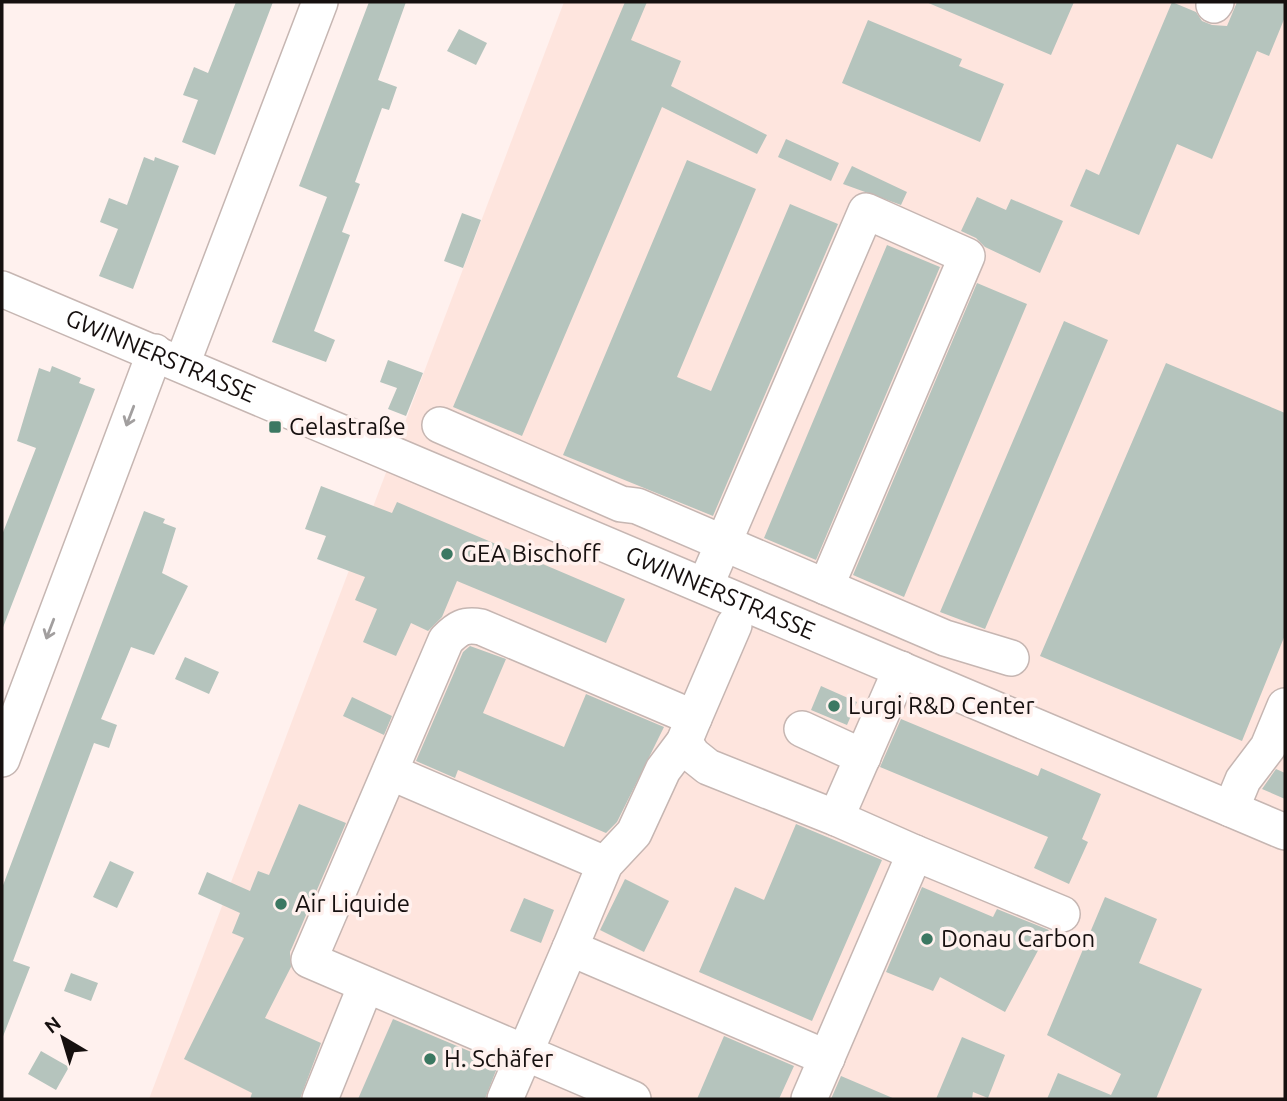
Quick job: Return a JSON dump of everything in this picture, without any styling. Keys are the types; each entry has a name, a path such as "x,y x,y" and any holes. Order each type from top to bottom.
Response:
{"street":[{"path":"2,759 168,358 320,2"},
{"path":"705,586 866,211 967,256 826,587"},
{"name":"GWINNERSTRASSE","path":"2,289 1285,832"},
{"path":"440,425 621,504 637,506 724,542 945,638 1000,654 970,698"},
{"path":"632,1099 309,961 446,640 457,628 468,625 481,627 689,730"},
{"path":"505,1099 605,864 634,833 663,770 689,730 734,625"},
{"path":"836,818 901,669"},
{"path":"1231,809 1243,780 1268,747 1285,706"},
{"path":"802,729 863,757"},
{"path":"689,730 693,755 708,767 1062,914"},
{"path":"390,772 605,864"},
{"path":"809,1099 915,853"},
{"path":"570,948 827,1058"},
{"path":"320,1099 366,985"}],"shaded area":[{"path":"564,2 1285,2 1285,1099 149,1099"}],"building":[{"path":"236,2 273,2 215,155 182,142 198,100 183,95 194,67 208,73"},
{"path":"369,2 406,2 378,80 397,87 389,110 382,108 355,182 360,184 342,232 350,235 314,331 335,340 326,362 272,342 327,197 299,186"},
{"path":"625,2 647,2 631,40 681,61 671,86 767,135 757,154 662,107 522,436 453,407"},
{"path":"926,2 1074,2 1051,55"},
{"path":"1172,2 1196,12 1202,21 1212,25 1227,26 1237,2 1285,2 1285,17 1269,56 1257,51 1212,159 1177,144 1139,235 1070,206 1086,169 1099,175"},
{"path":"868,20 962,59 959,66 1004,84 980,142 842,83"},
{"path":"459,29 487,43 476,65 447,51"},
{"path":"786,139 839,163 831,181 778,157"},
{"path":"144,157 154,161 155,157 179,166 133,289 99,276 118,229 100,222 109,198 127,205"},
{"path":"687,160 756,189 677,377 711,391 790,204 838,224 713,516 563,455"},
{"path":"852,166 907,192 901,205 843,184"},
{"path":"977,197 1006,210 1011,199 1063,221 1040,273 985,247 976,238 961,231"},
{"path":"462,213 481,220 463,268 444,261"},
{"path":"887,245 940,267 816,560 764,538"},
{"path":"977,283 1027,304 904,597 853,575"},
{"path":"1064,321 1108,340 985,629 940,612"},
{"path":"388,360 423,373 406,416 388,409 397,388 380,382"},
{"path":"1166,363 1285,413 1285,635 1242,741 1040,656"},
{"path":"52,366 81,378 79,383 95,389 2,630 2,535 36,448 17,441 39,368 50,372"},
{"name":"GEA Bischoff","path":"321,486 392,513 397,502 625,599 606,643 457,581 442,617 428,631 411,623 396,656 363,642 377,609 355,600 365,577 317,559 326,536 305,529"},
{"path":"144,511 165,519 163,523 176,528 162,573 188,586 154,655 131,647 101,719 117,725 109,748 94,743 13,961 30,967 2,1039 2,888"},
{"path":"470,646 506,659 483,713 564,747 586,694 664,727 617,822 606,833 458,770 455,778 416,761 463,652"},
{"path":"185,657 219,672 209,694 175,679"},
{"name":"Lurgi R&D Center","path":"821,686 857,702 847,725 811,710"},
{"path":"352,697 392,716 384,735 343,716"},
{"path":"901,719 1038,776 1041,768 1101,794 1082,839 1088,842 1069,884 1034,868 1048,837 880,767"},
{"path":"1276,769 1285,773 1285,799 1262,789"},
{"path":"299,804 346,823 290,952 291,967 265,1018 321,1043 300,1099 250,1099 252,1093 184,1059 244,938 232,933 240,913 198,894 207,872 250,891 258,871 269,875"},
{"path":"796,824 882,860 812,1021 699,972 735,887 764,900"},
{"path":"110,861 134,872 117,908 93,897"},
{"path":"625,879 669,901 644,952 600,930"},
{"path":"922,887 993,917 997,909 1049,930 1005,1012 940,977 933,991 886,972"},
{"path":"1105,897 1157,919 1139,963 1202,989 1156,1099 1047,1099 1058,1073 1111,1095 1121,1074 1047,1035"},
{"path":"524,898 554,910 541,943 510,931"},
{"path":"71,973 98,983 91,1001 64,991"},
{"name":"H. Schäfer","path":"393,1019 488,1059 486,1063 497,1068 485,1099 358,1099"},
{"path":"724,1036 794,1066 779,1099 697,1099"},
{"path":"962,1037 1005,1055 988,1098 973,1092 972,1099 936,1099"},
{"path":"41,1051 69,1067 56,1090 28,1074"},
{"path":"841,1076 895,1099 831,1099"}],"place":[{"name":"Gelastraße","path":"275,427"},
{"name":"GEA Bischoff","path":"447,554"},
{"name":"Lurgi R&D Center","path":"834,706"},
{"name":"Air Liquide","path":"281,904"},
{"name":"Donau Carbon","path":"927,939"},
{"name":"H. Schäfer","path":"430,1059"}]}
